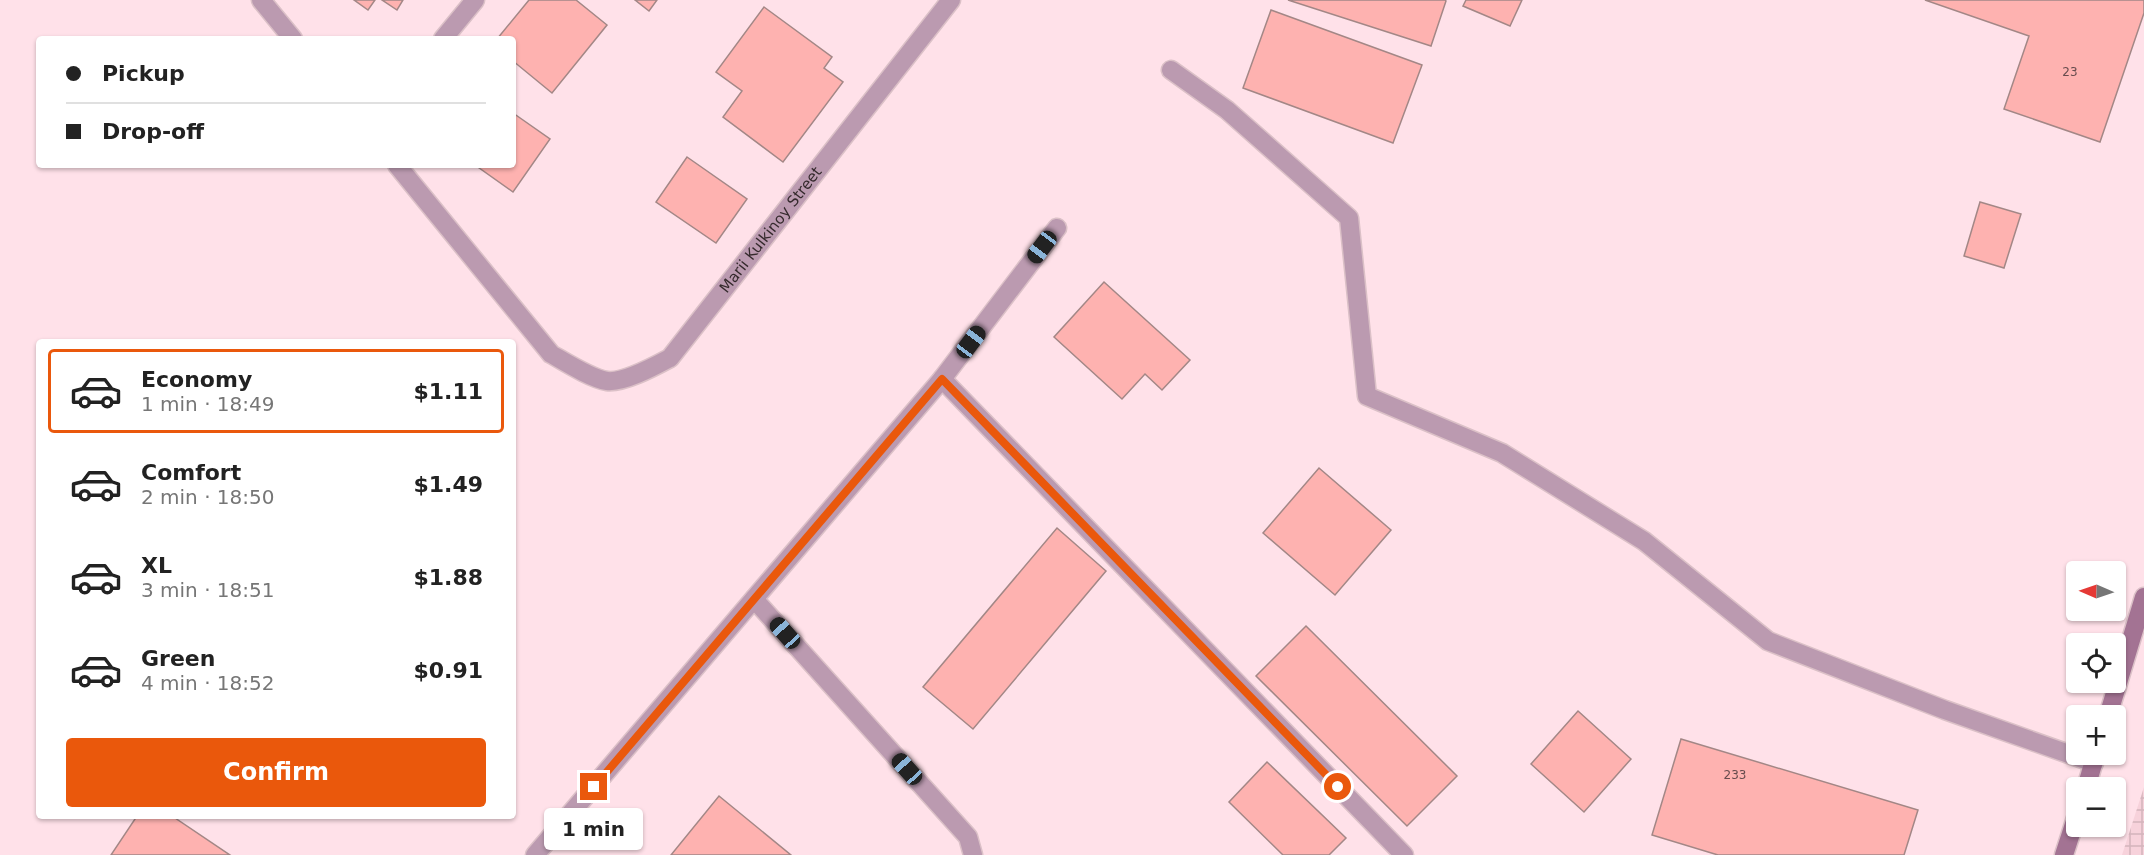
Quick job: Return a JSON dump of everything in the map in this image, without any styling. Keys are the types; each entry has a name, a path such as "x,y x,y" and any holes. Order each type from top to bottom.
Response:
{"street":[{"path":"261,0 291,36"},
{"path":"445,36 475,0"},
{"name":"Marii Kulkinoy Street","path":"399,168 551,354 576,369 608,381 636,375 670,358 951,0"},
{"path":"1171,70 1227,110 1348,218 1367,396 1502,453 1644,541 1768,641 1945,710 2066,750"},
{"path":"535,855 942,379 1056,228"},
{"path":"942,379 1404,855"},
{"path":"2111,705 2144,597"},
{"path":"754,599 968,837 973,855"},
{"path":"2064,855 2070,837"}],"shaded area":[{"path":"2144,787 2144,855 2122,855"}],"building":[{"path":"354,0 375,0 368,10"},
{"path":"382,0 403,0 397,10"},
{"path":"529,0 576,0 607,25 552,93 516,63 516,36 499,36"},
{"path":"635,0 657,0 649,11"},
{"path":"1288,0 1445,0 1446,1 1431,46"},
{"path":"1466,0 1522,0 1510,26 1463,6"},
{"path":"1925,0 2144,0 2144,13 2100,142 2004,109 2029,36"},
{"path":"764,7 832,57 824,68 843,82 783,162 723,117 742,91 716,72"},
{"path":"1271,10 1422,65 1393,143 1243,88"},
{"path":"516,115 550,139 513,192 479,168 516,168"},
{"path":"687,157 747,199 716,243 656,202"},
{"path":"1980,202 2021,214 2004,268 1964,256"},
{"path":"1104,282 1190,360 1162,390 1145,374 1122,399 1054,337"},
{"path":"1319,468 1391,530 1335,595 1263,533"},
{"path":"1057,528 1106,571 973,729 923,687"},
{"path":"1306,626 1457,776 1407,826 1256,676"},
{"path":"1578,711 1631,759 1584,812 1531,764"},
{"path":"1681,739 1918,810 1904,855 1718,855 1652,835"},
{"path":"1267,762 1346,838 1329,855 1283,855 1229,802"},
{"path":"719,796 791,855 671,855"},
{"path":"135,819 176,819 230,855 111,855"}],"route":[{"path":"594,787 942,379 1338,787"}]}
